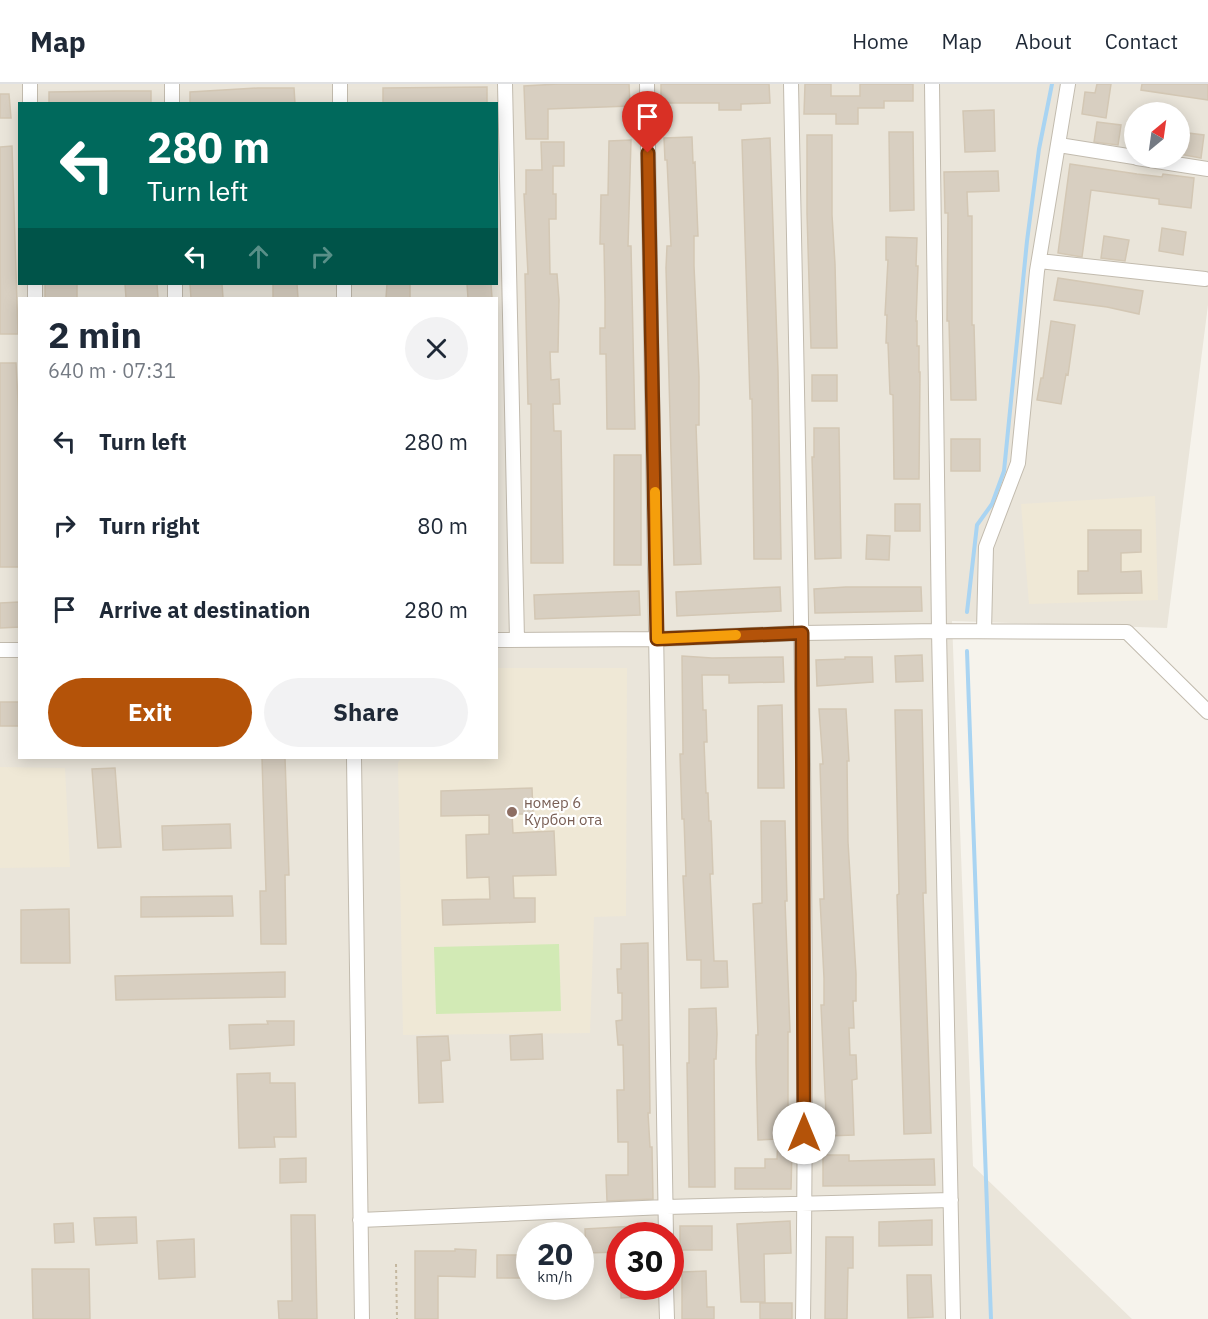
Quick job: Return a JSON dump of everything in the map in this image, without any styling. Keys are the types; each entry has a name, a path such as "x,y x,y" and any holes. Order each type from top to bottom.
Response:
{"street":[{"path":"30,84 30,102"},
{"path":"172,84 172,102"},
{"path":"340,84 340,102"},
{"path":"505,84 517,640"},
{"path":"647,84 666,1222"},
{"path":"791,84 802,633 805,1204 803,1319"},
{"path":"932,84 939,631 953,1319"},
{"path":"984,631 986,547 1018,464 1039,261 1068,84"},
{"path":"1059,145 1124,155"},
{"path":"1190,166 1208,169"},
{"path":"1039,261 1205,279"},
{"path":"498,640 657,639 802,633 939,631 1126,632 1208,712"},
{"path":"0,650 18,650"},
{"path":"354,759 362,1319"},
{"path":"360,1220 666,1207 951,1200"},
{"path":"666,1300 667,1319"}],"path":[{"path":"396,1264 397,1319"}],"shaded area":[{"path":"0,84 1208,84 1208,305 1167,628 952,621 973,1166 1132,1319 0,1319"},
{"path":"1155,496 1158,600 1029,604 1021,504"},
{"name":"номер 6 Курбон ота","path":"498,668 627,668 626,916 594,917 590,1033 403,1035 398,763 400,759 498,759"},
{"path":"0,767 65,768 70,867 0,868"}],"green space":[{"path":"559,944 561,1011 436,1014 434,947"}],"building":[{"path":"629,84 630,106 548,109 548,139 526,139 524,86"},
{"path":"661,84 769,84 770,103 741,104 741,110 719,110 719,103 661,103"},
{"path":"805,84 831,84 831,96 860,96 860,84 913,84 913,101 884,101 884,108 858,108 858,124 836,124 836,114 804,114"},
{"path":"1097,84 1111,84 1106,118 1082,114 1085,92 1095,93"},
{"path":"1142,84 1208,84 1208,100 1141,90"},
{"path":"487,87 487,102 383,102 383,88"},
{"path":"294,88 295,102 190,102 190,92"},
{"path":"151,91 151,102 49,102 49,92"},
{"path":"0,94 9,94 11,118 0,118"},
{"path":"994,110 995,151 965,152 963,111"},
{"path":"1097,122 1121,125 1118,145 1094,142"},
{"path":"889,132 913,132 914,210 890,211"},
{"path":"1190,133 1204,135 1201,158 1190,156"},
{"path":"807,135 832,135 832,215 837,348 811,348"},
{"path":"692,137 698,236 694,236 694,266 699,377 699,425 696,425 701,564 674,565 666,268 667,246 671,246 664,138"},
{"path":"770,138 778,371 781,559 754,559 752,399 750,399 742,140"},
{"path":"631,140 628,246 631,246 635,429 607,429 606,354 600,354 600,328 605,328 604,244 600,244 601,195 608,195 609,141"},
{"path":"541,142 564,142 564,166 553,166 556,219 549,219 550,274 557,274 559,300 558,352 550,352 551,380 559,379 560,404 553,404 554,431 561,431 563,563 531,563 531,404 528,404 525,274 528,274 524,194 526,194 526,170 542,170"},
{"path":"12,146 18,334 0,334 0,147"},
{"path":"1070,164 1162,177 1163,174 1194,178 1191,208 1159,204 1159,199 1091,190 1082,257 1058,253"},
{"path":"998,171 999,191 967,192 968,216 972,216 972,325 974,325 976,400 951,400 949,321 947,321 948,213 945,213 944,172"},
{"path":"1162,228 1186,232 1183,255 1159,251"},
{"path":"1104,236 1129,240 1125,261 1101,258"},
{"path":"886,237 917,238 916,321 920,372 919,479 894,479 893,395 890,394 888,343 886,343 887,315 885,315 888,260 886,260"},
{"path":"1058,278 1143,291 1139,314 1054,300"},
{"path":"45,285 77,285 77,297 45,297"},
{"path":"125,285 157,285 158,297 126,297"},
{"path":"190,285 222,285 223,297 191,297"},
{"path":"273,285 297,285 298,297 273,297"},
{"path":"387,285 410,285 410,297 386,297"},
{"path":"467,285 491,285 492,297 468,297"},
{"path":"1051,321 1075,325 1068,375 1066,374 1061,404 1037,400 1041,378 1043,378"},
{"path":"0,363 16,363 18,567 0,567"},
{"path":"812,375 837,375 837,401 812,401"},
{"path":"814,428 839,428 841,558 815,559 812,457 814,457"},
{"path":"951,439 980,439 980,471 951,471"},
{"path":"614,455 641,455 641,565 614,565"},
{"path":"895,504 920,504 920,531 895,531"},
{"path":"1088,530 1141,530 1141,552 1121,553 1121,572 1141,571 1142,593 1078,594 1078,571 1088,571"},
{"path":"867,535 890,536 889,560 866,559"},
{"path":"780,587 781,611 677,616 676,592"},
{"path":"921,587 922,611 815,613 814,589"},
{"path":"639,591 640,615 535,619 534,595"},
{"path":"18,602 18,627 0,628 0,603"},
{"path":"922,655 923,681 896,682 895,656"},
{"path":"682,656 783,657 784,682 729,683 729,675 702,675 703,710 706,710 707,742 704,742 706,793 708,793 709,821 711,821 713,874 710,874 714,961 727,961 728,987 701,988 701,960 687,960 683,876 686,876 680,754 683,754"},
{"path":"845,657 872,657 873,682 817,686 816,660 845,659"},
{"path":"0,702 18,702 18,726 0,726"},
{"path":"782,705 784,788 758,788 758,706"},
{"path":"819,709 846,709 849,761 847,761 848,842 856,974 856,1001 853,1001 854,1028 849,1028 850,1055 856,1055 857,1079 852,1080 854,1135 827,1136 821,1005 824,1005 824,978 820,899 824,899 820,764 823,764"},
{"path":"895,710 922,710 926,893 923,893 931,1133 904,1134 897,895 899,894"},
{"path":"262,759 285,759 289,875 285,875 286,944 261,944 260,891 266,891"},
{"path":"115,768 121,847 98,848 92,769"},
{"path":"532,788 533,814 512,814 513,833 554,831 556,875 513,876 514,898 535,898 535,922 443,925 442,900 490,899 489,877 467,878 466,835 489,834 489,815 441,816 441,791"},
{"path":"761,821 785,821 791,1189 735,1189 735,1168 765,1168 765,1159 777,1159 778,1139 758,1140 756,1035 758,1035 753,904 762,903"},
{"path":"230,824 231,848 163,850 162,826"},
{"path":"232,896 233,916 141,917 141,897"},
{"path":"69,909 70,963 21,963 21,910"},
{"path":"648,943 650,1113 648,1113 650,1147 652,1147 653,1199 607,1201 606,1175 628,1175 628,1142 618,1142 617,1090 624,1090 623,1045 618,1045 616,1021 622,1020 622,993 618,993 617,969 621,969 621,944"},
{"path":"285,972 285,997 116,1000 115,976"},
{"path":"716,1008 715,1187 689,1187 687,1063 689,1063 689,1009"},
{"path":"267,1021 294,1021 294,1045 230,1049 229,1025 268,1024"},
{"path":"542,1034 543,1059 511,1060 510,1036"},
{"path":"448,1036 450,1060 441,1061 443,1102 419,1103 417,1037"},
{"path":"270,1073 270,1083 295,1083 296,1137 274,1137 275,1147 239,1148 237,1074"},
{"path":"823,1155 849,1155 849,1161 934,1159 935,1185 823,1186"},
{"path":"306,1158 306,1182 280,1183 280,1159"},
{"path":"291,1215 315,1215 317,1319 279,1319 278,1301 292,1301"},
{"path":"136,1217 137,1243 96,1245 94,1218"},
{"path":"932,1220 932,1245 879,1246 879,1222"},
{"path":"790,1221 791,1253 764,1254 765,1302 741,1302 737,1224"},
{"path":"73,1223 74,1242 55,1243 54,1224"},
{"path":"684,1226 712,1226 712,1250 684,1250"},
{"path":"594,1228 606,1228 606,1252 594,1253"},
{"path":"826,1237 853,1237 853,1268 848,1268 847,1319 825,1319"},
{"path":"194,1239 195,1277 159,1279 157,1241"},
{"path":"455,1249 476,1250 475,1277 438,1276 438,1319 415,1319 415,1251 455,1251"},
{"path":"497,1255 516,1255 516,1278 497,1278"},
{"path":"32,1269 89,1269 90,1319 33,1319"},
{"path":"706,1271 707,1307 714,1307 714,1319 682,1319 684,1272"},
{"path":"907,1275 931,1275 933,1317 908,1318"},
{"path":"760,1303 792,1303 792,1319 760,1319"}],"waterway":[{"path":"967,612 977,525 992,504 1004,471 1027,241 1039,149 1052,84"},
{"path":"967,651 991,1319"}],"slow traffic":[{"path":"655,492 657,639 736,635"}],"place":[{"name":"номер 6 Курбон ота","path":"512,812"}],"route":[{"path":"648,153 657,639 802,633 804,1133"}]}
